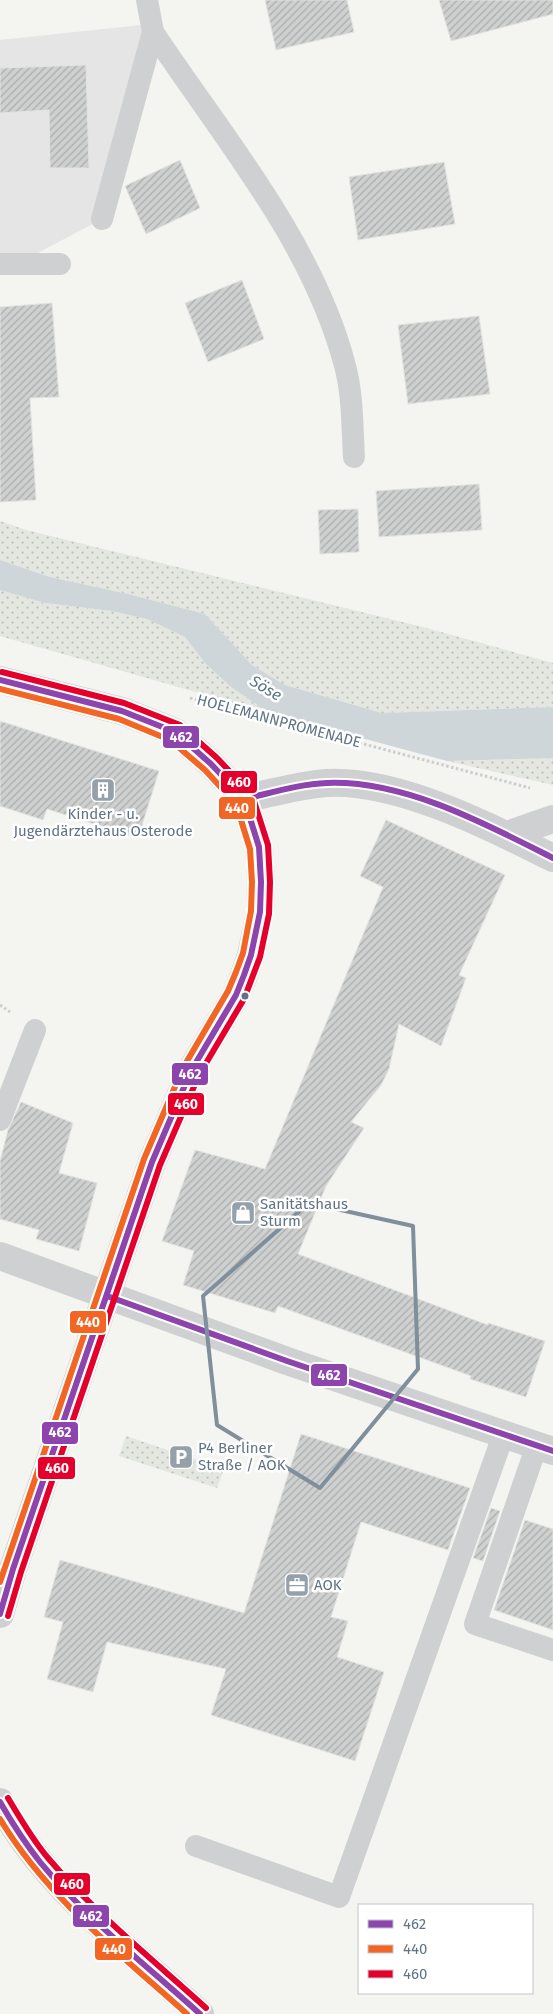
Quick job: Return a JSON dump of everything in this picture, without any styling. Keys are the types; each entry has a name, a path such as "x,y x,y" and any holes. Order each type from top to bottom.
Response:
{"street":[{"path":"0,680 122,711 174,732 211,764 244,799 259,847 261,882 260,912 251,955 236,995 191,1072 152,1162 108,1296 13,1569 0,1614"},
{"path":"244,799 327,783 365,787 418,798 506,835 553,858"},
{"path":"506,835 553,819"},
{"path":"0,1256 296,1364 545,1448"},
{"path":"0,1802 30,1848 73,1900 200,2014"}],"lane":[{"path":"147,0 153,32 188,86 273,206 299,252 333,326 345,363 351,396 354,456"},
{"path":"102,218 153,32"},
{"path":"0,264 60,264"},
{"path":"0,1120 35,1030"},
{"path":"196,1846 339,1897 504,1434"},
{"path":"545,1448 476,1624 553,1650"}],"path":[{"name":"HOELEMANNPROMENADE","path":"186,697 533,789"}],"highlighted area":[{"path":"309,1203 413,1226 418,1369 320,1488 217,1425 203,1296"}],"shaded area":[{"path":"151,24 102,219 0,273 0,40"},
{"path":"0,521 26,530 423,627 553,663 553,707 382,713 285,685 252,665 205,614 128,594 50,577 0,560"},
{"path":"0,590 45,603 112,611 147,619 185,637 205,663 231,687 269,713 0,636"},
{"path":"553,758 553,785 447,761"},
{"path":"126,1436 224,1469 217,1488 119,1456"}],"water":[{"name":"Söse","path":"0,560 50,577 128,594 205,614 252,665 285,685 382,713 553,707 553,758 447,761 269,713 231,687 205,663 185,637 147,619 112,611 45,603 0,590"}],"building":[{"path":"265,0 347,0 354,32 276,50"},
{"path":"439,0 553,0 553,14 451,41"},
{"path":"86,65 89,168 50,168 49,110 0,113 0,68"},
{"path":"180,160 200,208 146,234 125,186"},
{"path":"444,162 455,224 358,240 349,177"},
{"path":"242,280 264,339 208,362 185,303"},
{"path":"52,303 59,397 30,398 36,500 0,502 0,307"},
{"path":"479,316 490,394 408,404 398,325"},
{"path":"479,484 482,530 379,537 376,491"},
{"path":"358,509 359,552 320,554 318,510"},
{"path":"0,721 159,771 138,838 47,809 43,820 0,806"},
{"path":"386,820 505,875 459,975 466,978 441,1046 399,1024 389,1069 381,1085 351,1122 364,1128 326,1186 298,1254 488,1325 488,1323 545,1341 526,1397 470,1379 471,1376 278,1306 275,1313 183,1285 194,1251 162,1241 195,1150 265,1169 383,887 360,876"},
{"path":"21,1102 73,1123 59,1173 97,1183 79,1251 36,1239 39,1230 0,1219 0,1161 8,1130"},
{"name":"AOK","path":"301,1434 470,1488 448,1550 361,1522 331,1617 348,1621 337,1657 384,1672 355,1761 211,1715 226,1669 107,1642 93,1692 47,1679 63,1622 44,1617 60,1560 244,1613"},
{"path":"491,1508 500,1511 483,1561 473,1558"},
{"path":"525,1520 553,1529 553,1630 494,1610"}],"transit line":[{"name":"460","path":"2,672 124,703 180,725 217,758 252,795 268,845 270,882 269,914 260,957 244,999 199,1075 160,1165 21,1572 8,1616"},
{"name":"462","path":"0,680 122,711 175,732 211,764 244,799 259,847 261,882 260,912 251,955 244,975 236,995 191,1071 152,1162 13,1569 0,1614"},
{"name":"440","path":"0,689 119,719 170,740 205,770 236,804 250,849 252,882 251,911 243,953 228,991 183,1068 144,1159 0,1582"},
{"name":"462","path":"244,799 296,787 327,783 356,784 385,789 415,796 444,807 553,858"},
{"name":"462","path":"107,1296 287,1361 553,1451"},
{"name":"460","path":"8,1798 37,1843 66,1878 124,1935 206,2008"},
{"name":"462","path":"0,1802 29,1848 58,1883 117,1941 200,2014"},
{"name":"440","path":"0,1819 19,1847 62,1899 187,2014"}],"place":[{"name":"Kinder - u. Jugendärztehaus Osterode","path":"103,790"},
{"name":"Sanitätshaus Sturm","path":"243,1213"},
{"name":"P4 Berliner Straße / AOK","path":"181,1457"},
{"name":"AOK","path":"297,1585"}]}
